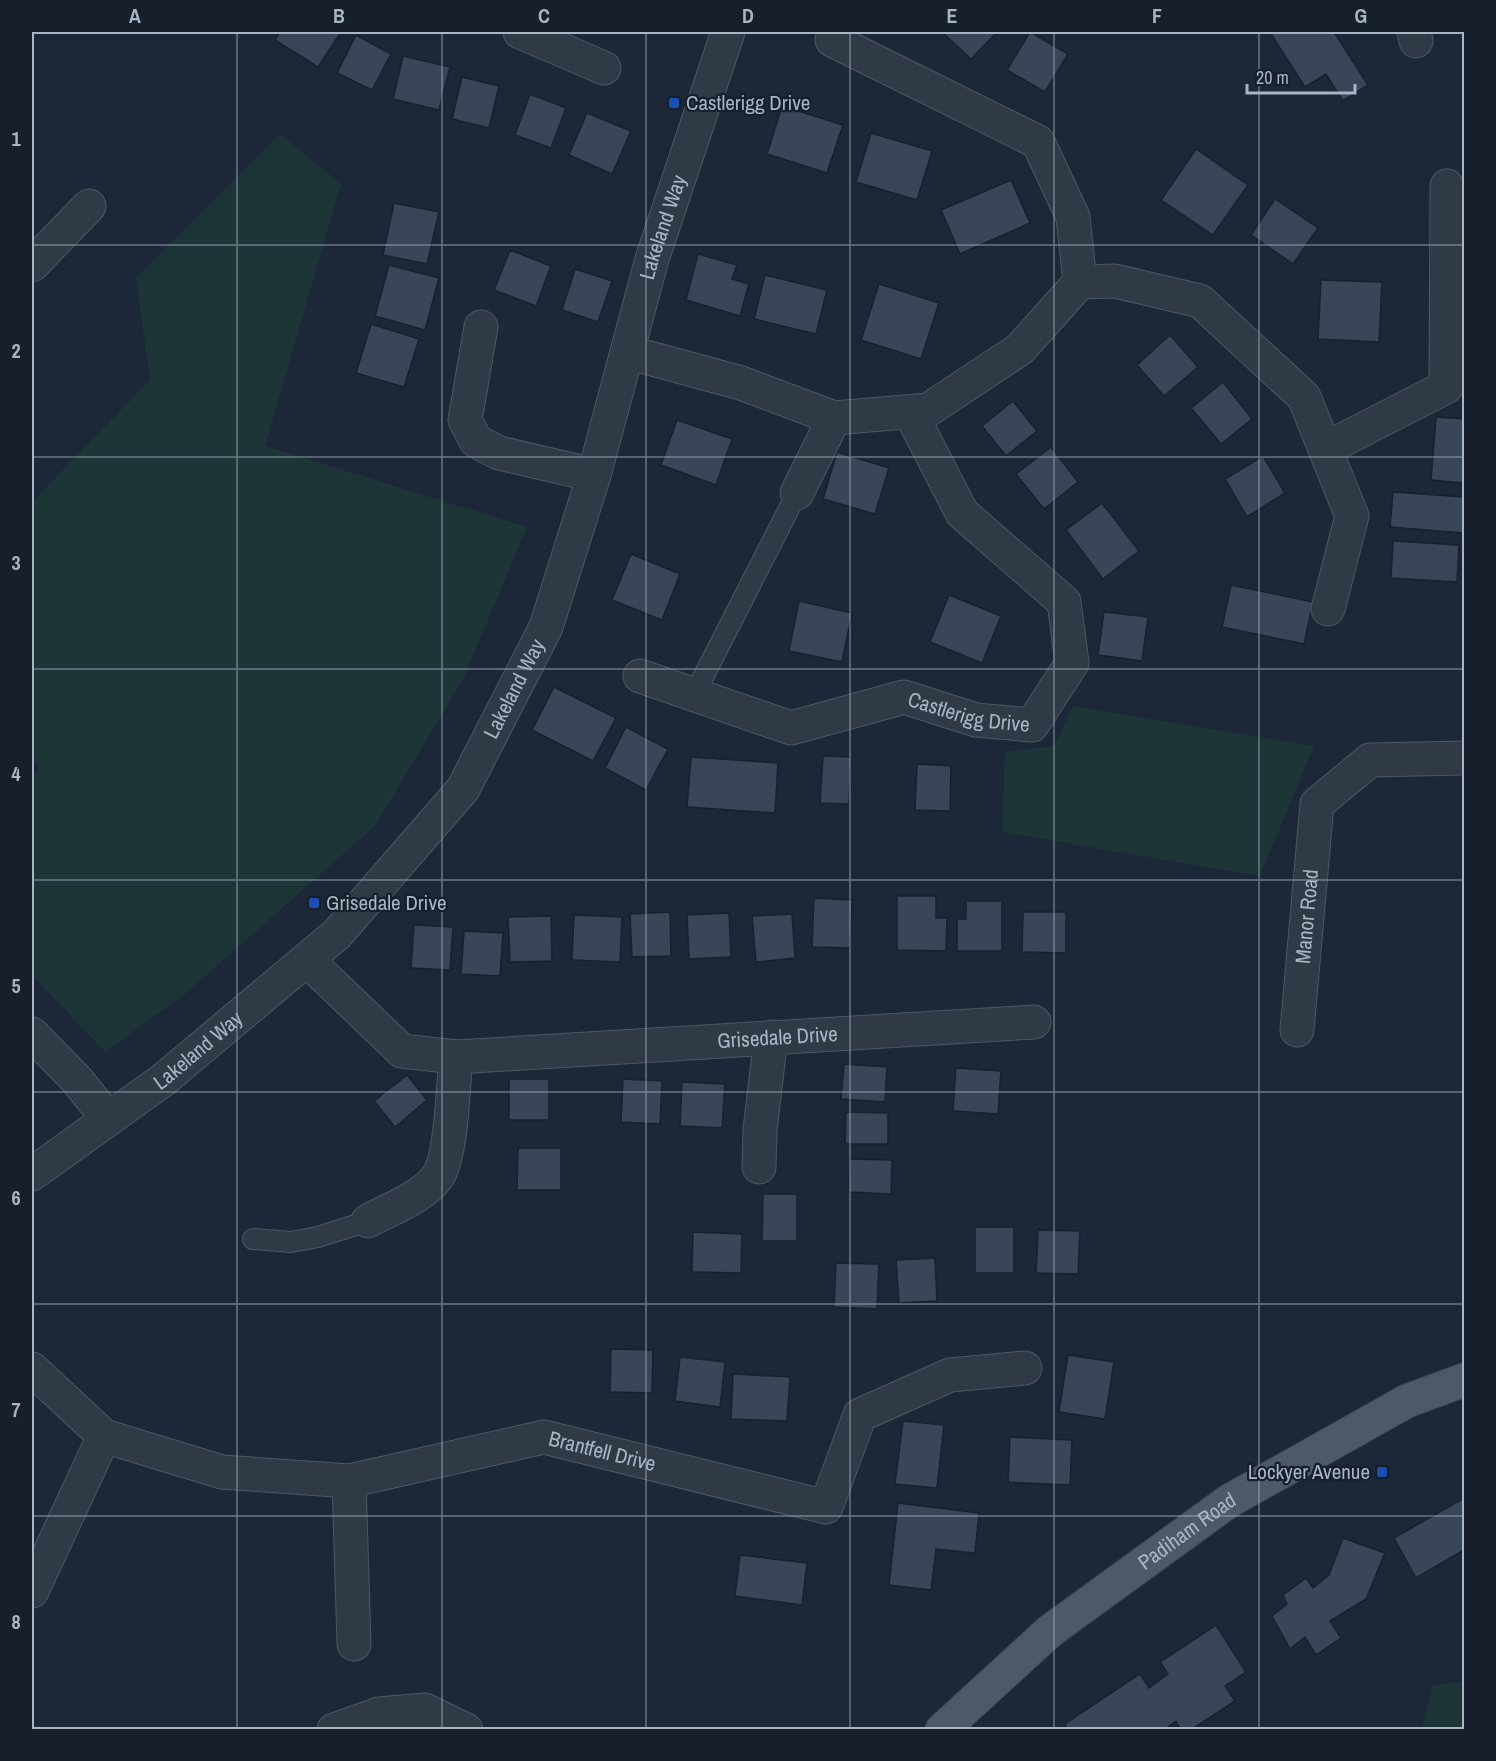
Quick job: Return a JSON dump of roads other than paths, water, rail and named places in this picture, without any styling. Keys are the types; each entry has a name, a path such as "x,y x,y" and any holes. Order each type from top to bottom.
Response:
{"main road":[{"name":"Padiham Road","path":"942,1730 1050,1631 1229,1501 1407,1401 1464,1380"}],"street":[{"path":"520,32 604,68"},
{"name":"Lakeland Way","path":"32,1174 164,1080 337,934 463,789 546,627 594,475 652,258 728,32"},
{"path":"832,40 1038,142 1073,217 1080,282"},
{"path":"1324,449 1446,387 1448,186"},
{"path":"32,265 89,206"},
{"path":"627,352 741,383 834,417 910,412 928,410 1020,349 1080,282 1115,281 1200,301 1304,397 1352,516 1328,609"},
{"path":"481,327 465,420 476,441 498,453 594,475"},
{"name":"Castlerigg Drive","path":"640,676 791,728 904,697 976,720 1032,725 1072,663 1064,602 962,513 910,412"},
{"path":"797,493 834,417"},
{"name":"Manor Road","path":"1297,1030 1317,804 1370,760 1464,758"},
{"name":"Grisedale Drive","path":"306,960 402,1050 456,1057 1034,1022"},
{"path":"32,1034 76,1080 108,1119"},
{"path":"759,1167 760,1130 771,1037"},
{"path":"368,1221 421,1191 437,1177 445,1160 456,1057"},
{"name":"Brantfell Drive","path":"32,1369 104,1436 222,1472 349,1481 544,1437 826,1507 860,1415 950,1375 1025,1368"},
{"path":"32,1591 104,1436"},
{"path":"349,1481 354,1644"},
{"path":"334,1730 379,1714 425,1710 466,1730"}],"lane":[{"path":"694,695 797,493"},
{"path":"253,1239 291,1242 318,1237 368,1221"}],"place":[{"name":"Castlerigg Drive","path":"674,103"},
{"name":"Grisedale Drive","path":"314,903"},
{"name":"Lockyer Avenue","path":"1382,1472"}]}
